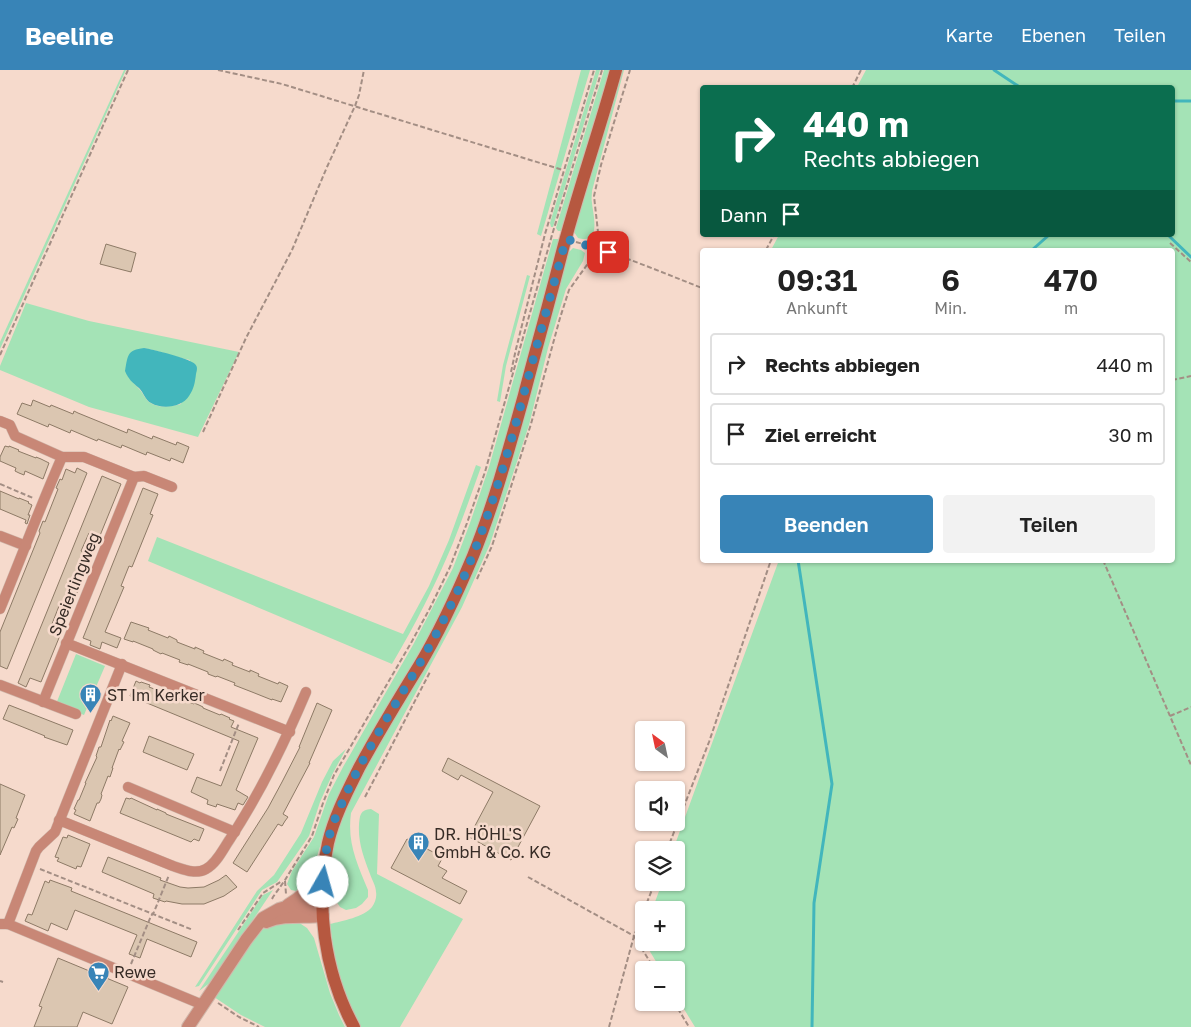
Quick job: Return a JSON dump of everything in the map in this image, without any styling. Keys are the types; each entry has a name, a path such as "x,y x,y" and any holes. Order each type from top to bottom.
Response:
{"main road":[{"path":"354,1027 336,983 323,916 323,873 331,830 349,788 377,735 431,644 460,587 481,535 516,425 566,239 616,70"}],"street":[{"path":"0,421 10,425 15,436 62,457 84,457 134,477 144,476 172,487"},
{"path":"0,609 42,502 62,457"},
{"name":"Speierlingweg","path":"43,702 134,477"},
{"path":"0,536 26,546"},
{"path":"66,643 290,732"},
{"path":"122,664 53,834 39,847 4,924 127,974 206,1001"},
{"path":"0,685 76,714"},
{"path":"59,820 173,866 192,871 200,871 206,868 218,857 235,832 270,773 290,732 306,692"},
{"path":"128,787 235,832"},
{"path":"286,907 304,895 323,873"},
{"path":"188,1027 246,940 264,918 279,909 300,905 307,906 323,916"},
{"path":"255,929 267,922 282,917 323,916"}],"path":[{"path":"0,355 128,70"},
{"path":"218,70 282,84 563,170"},
{"path":"203,432 246,338 292,250 327,166 355,106 364,70"},
{"path":"509,386 516,349 545,234 594,70"},
{"path":"272,913 273,897 312,836 334,775 411,644 450,567 485,472 552,235 602,70"},
{"path":"854,85 861,70"},
{"path":"545,234 603,250 700,287"},
{"path":"1170,243 1191,262"},
{"path":"1175,379 1191,376"},
{"path":"0,484 42,502"},
{"path":"670,841 709,742 770,563"},
{"path":"1104,563 1191,765"},
{"path":"1170,716 1191,707"},
{"path":"220,772 243,713"},
{"path":"31,865 193,930"},
{"path":"127,974 173,866"},
{"path":"528,877 634,936 649,961"},
{"path":"609,1027 634,936"},
{"path":"206,1001 259,1027"},
{"path":"679,1011 689,1027"}],"green space":[{"path":"124,70 126,70 0,349 0,342"},
{"path":"581,70 590,70 541,236 537,234"},
{"path":"596,70 600,70 553,227 551,227 550,223"},
{"path":"604,70 612,70 564,231 558,231 556,228"},
{"path":"621,70 624,70 592,191 593,233 586,239 578,238 574,232 579,212"},
{"path":"866,70 1191,70 1191,1027 695,1027 685,1011 685,961 656,961 650,951 685,951 685,901 655,901 659,891 685,891 685,841 676,841 680,831 685,831 685,817 778,563 1175,563 1175,248 772,248 778,237 1175,237 1175,85 858,85"},
{"path":"553,239 558,239 561,242 497,469 479,525 458,578 432,630 338,797 325,830 313,870 296,891 291,890 287,884 292,871 314,837 329,794 413,645 453,568 489,467"},
{"path":"573,248 585,253 583,261 566,289 548,348 529,425 490,544 462,607 351,813 350,834 357,862 368,890 368,897 356,908 346,910 340,907 332,895 330,881 336,835 355,784 463,588 568,253"},
{"path":"527,275 530,276 506,366 500,402 497,401 503,365"},
{"path":"26,303 89,321 239,352 198,437 89,407 0,370","holes":["144,348 190,360 181,404 163,406 150,403 127,375"]},
{"path":"476,465 481,467 440,574 392,664 148,561 157,537 403,634 429,586 449,540"},
{"path":"76,654 105,666 84,715 56,704"},
{"path":"346,749 320,802 309,836 277,882 262,890 199,986 195,987 257,891 274,875 301,833 322,782 333,761"},
{"path":"371,809 379,814 377,874 463,919 400,1027 359,1027 342,988 334,955 330,924 364,913 372,907 376,900 375,888 360,844 359,832 361,814"},
{"path":"273,890 211,982 199,991 263,895"},
{"path":"298,922 307,928 314,938 330,993 345,1027 265,1027 241,1015 214,997 257,933 273,923"}],"water":[{"path":"144,348 179,357 196,365 194,385 191,393 182,403 166,407 151,403 129,379 125,371 129,354 134,350"}],"building":[{"path":"106,244 136,253 131,272 100,264"},
{"path":"33,400 73,414 74,411 127,433 128,429 152,439 153,436 176,445 177,442 189,447 183,463 171,458 170,461 147,452 146,455 122,445 121,448 98,439 97,441 71,430 70,433 49,424 48,427 17,414 22,403 31,406"},
{"path":"5,446 49,463 43,479 25,471 24,475 19,473 15,471 16,468 0,461"},
{"path":"77,468 87,473 7,669 0,666 0,632 40,533 43,521 45,522 58,489 56,488 60,479 62,480 66,469 75,473"},
{"path":"102,476 121,484 99,538 89,533 81,551 92,556 70,610 59,606 52,624 63,628 41,682 30,678 26,687 18,683"},
{"path":"143,488 158,494 150,514 153,515 132,567 129,566 121,586 124,587 105,632 121,638 117,648 102,642 100,649 90,645 91,641 83,638"},
{"path":"0,491 29,502 32,505 27,524 25,523 26,520 0,509"},
{"path":"131,622 149,628 148,630 168,638 169,636 177,640 177,642 195,649 195,647 204,651 203,653 223,661 224,659 233,663 232,665 250,672 250,670 259,674 258,676 288,686 281,702 234,685 235,683 208,674 208,672 179,662 180,660 124,639"},
{"path":"136,681 230,718 234,721 231,727 258,738 236,790 248,797 243,805 238,803 235,810 217,804 216,807 207,804 208,800 191,792 197,777 221,786 239,741 130,696"},
{"path":"317,703 332,710 310,763 283,814 288,817 282,826 278,824 247,872 233,863 282,782 300,747"},
{"path":"9,705 73,730 67,745 3,719"},
{"path":"113,716 130,723 110,777 108,776 101,799 97,803 90,821 74,814 76,810 74,809"},
{"path":"149,736 194,754 187,770 143,752"},
{"path":"448,758 540,806 511,860 469,837 493,792 461,775 458,780 442,771"},
{"path":"0,784 25,795 16,818 18,819 14,828 12,827 0,855"},
{"path":"126,798 131,798 204,829 199,841 194,839 191,842 120,813"},
{"path":"68,835 90,844 81,867 77,866 76,869 57,861 59,858 55,857 63,837 67,838"},
{"name":"DR. HÖHL'S GmbH & Co. KG","path":"407,839 443,857 438,866 447,871 442,878 467,891 460,904 391,868"},
{"path":"108,857 180,887 204,887 226,875 237,887 224,896 204,904 165,902 153,898 154,894 102,872"},
{"path":"50,880 72,888 71,891 197,942 191,957 147,939 140,958 129,954 137,935 75,910 67,930 51,923 48,931 25,921 28,914 32,915 45,881 49,883"},
{"path":"58,958 128,987 112,1024 83,1012 77,1027 34,1027 42,1007 39,1006"}],"waterway":[{"path":"994,70 1016,85"},
{"path":"1175,101 1191,101"},
{"path":"1034,248 1047,237"},
{"path":"1170,237 1191,257"},
{"path":"798,563 832,784 814,903 812,1027"}],"place":[{"name":"ST Im Kerker","path":"91,714"},
{"name":"DR. HÖHL'S GmbH & Co. KG","path":"418,862"},
{"name":"Rewe","path":"98,991"}],"route":[{"path":"323,882 331,830 336,817 377,735 420,664 438,630 460,587 483,531 516,425 566,239 608,252"}]}
